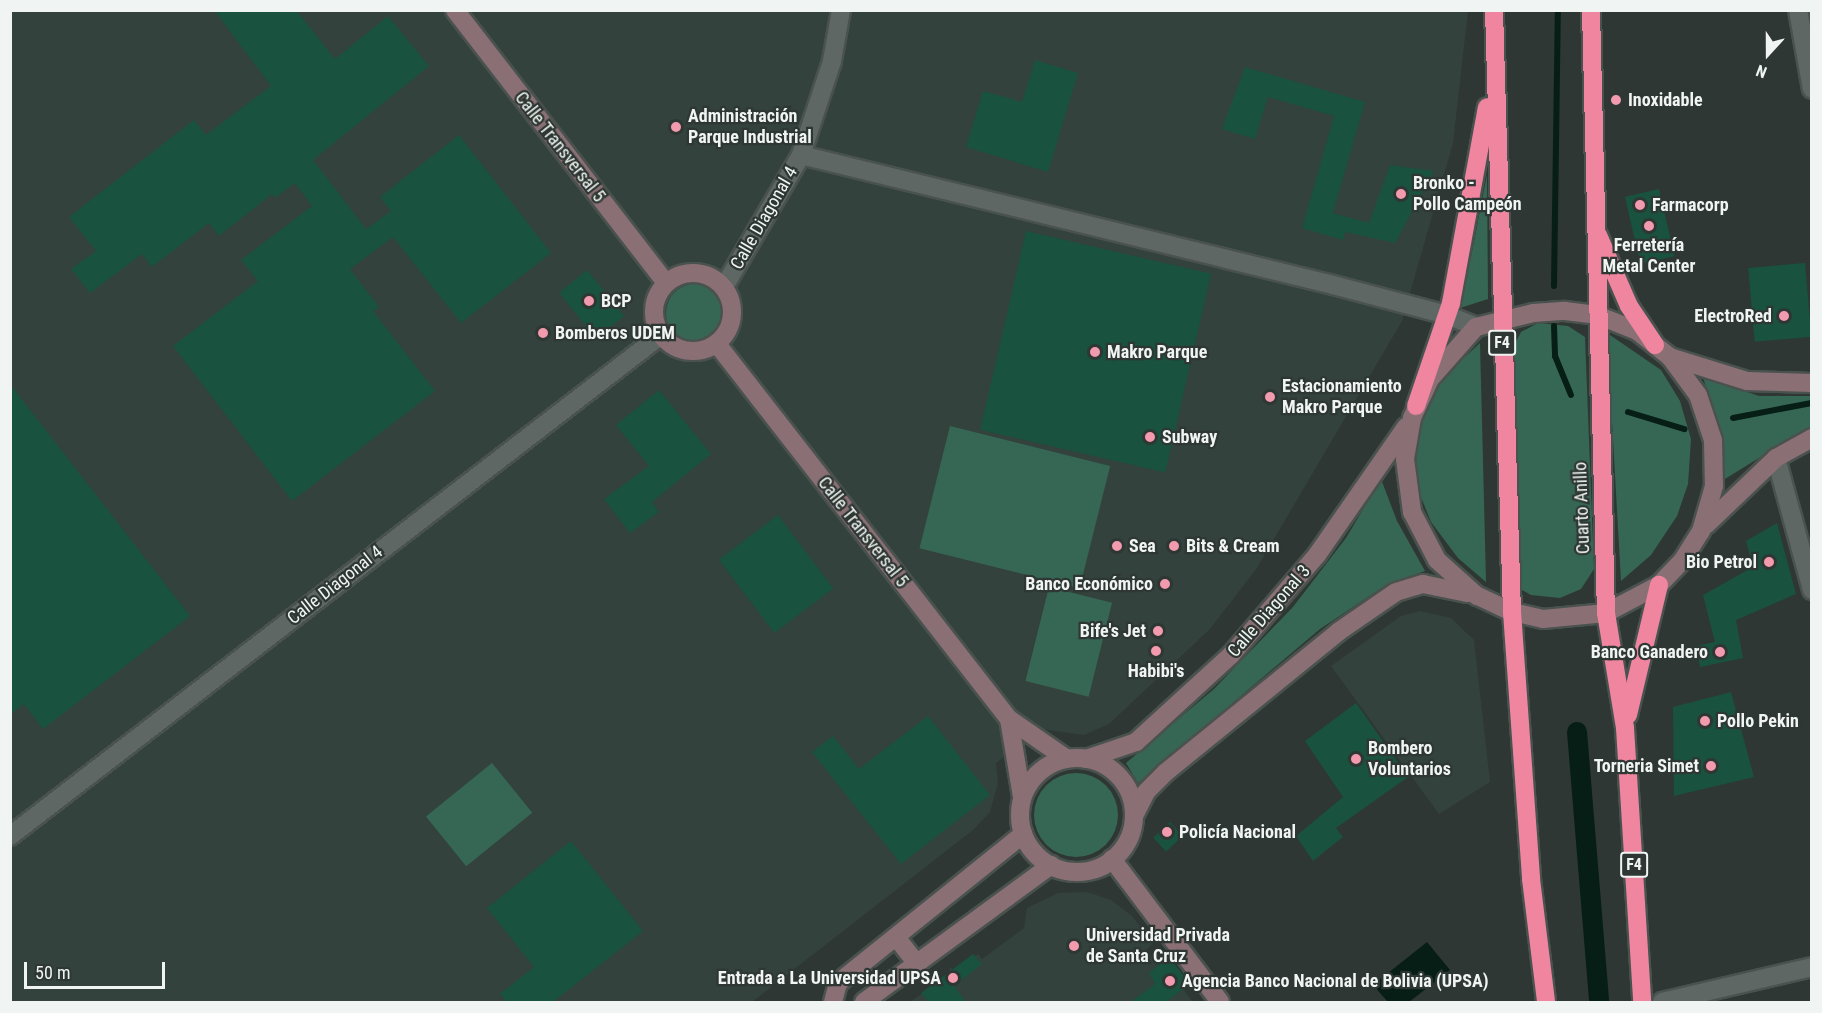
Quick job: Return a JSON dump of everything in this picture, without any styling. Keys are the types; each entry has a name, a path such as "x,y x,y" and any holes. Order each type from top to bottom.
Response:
{"highway":[{"name":"F4","path":"1494,10 1493,73 1512,612 1531,879 1546,1002"},
{"name":"Cuarto Anillo","path":"1591,10 1594,227 1606,613 1625,728 1642,1002"},
{"path":"1414,412 1447,315 1493,73"},
{"path":"1594,227 1629,306 1655,345"},
{"path":"1625,728 1659,585"}],"main road":[{"name":"Calle Transversal 5","path":"455,10 666,283"},
{"path":"702,273 724,287 733,310 728,329 717,344 693,351 676,346 661,335 654,302 666,283 683,274 702,273"},
{"path":"1478,596 1437,560 1412,512 1405,459 1414,412 1430,379 1476,327 1543,312 1597,315 1637,331 1670,357 1698,395 1713,440 1714,486 1701,531"},
{"name":"Calle Transversal 5","path":"717,344 1009,719 1066,759"},
{"path":"1670,357 1747,381 1812,383"},
{"name":"Calle Diagonal 3","path":"1086,759 1136,742 1231,655 1317,555 1414,412"},
{"path":"1134,816 1120,778 1105,765 1086,759 1066,759 1039,772 1022,797 1023,834 1034,852 1051,865 1082,871 1112,859 1130,835 1134,816 1146,792 1166,772 1338,632 1396,592 1434,584 1478,596 1512,612 1554,619 1606,613 1659,585 1683,560 1701,531 1776,458 1812,438"},
{"name":"Calle Transversal 5","path":"1009,719 1022,797"},
{"path":"833,1002 838,983 1023,834"},
{"path":"1112,859 1220,1002"},
{"path":"864,1002 1051,865"},
{"path":"896,937 917,964"}],"street":[{"name":"Calle Diagonal 4","path":"724,287 801,155 832,61 841,10"},
{"path":"1797,10 1812,89"},
{"path":"801,155 1447,315 1476,327"},
{"name":"Calle Diagonal 4","path":"10,836 661,335"},
{"path":"1776,458 1812,590"},
{"path":"1662,1002 1812,967"}],"shaded area":[{"path":"10,11 1468,11 1453,143 1402,321 1257,568 1210,629 1109,724 1084,735 1041,729 996,763 998,783 990,812 973,830 752,1002 11,1002"},
{"path":"1420,611 1451,618 1474,640 1490,782 1439,814 1331,666 1401,616"},
{"name":"Universidad Privada de Santa Cruz","path":"1087,892 1111,900 1132,916 1153,943 1146,950 1159,965 1169,957 1190,984 1183,989 1193,1002 910,1002 944,978 951,967 955,972 978,954 982,959 1024,928 1027,908 1058,893"},
{"path":"1427,942 1450,970 1409,1002 1388,1002 1373,985"}],"green space":[{"path":"1487,174 1488,299 1460,308 1472,252"},
{"path":"695,284 706,286 719,297 724,313 722,324 711,337 695,342 684,340 671,329 666,313 668,302 679,289"},
{"path":"1538,323 1568,326 1585,337 1594,569 1581,589 1560,598 1531,595 1517,587 1512,349 1521,332"},
{"path":"1607,333 1661,370 1680,401 1691,439 1688,484 1677,516 1651,555 1621,581"},
{"path":"1480,343 1486,582 1458,558 1431,522 1419,492 1414,452 1421,417 1438,382"},
{"path":"1703,377 1759,396 1811,396 1811,426 1720,482 1724,461 1719,431"},
{"path":"950,426 1110,466 1080,588 920,548"},
{"path":"1381,479 1397,521 1425,571 1389,583 1320,629 1138,783 1126,763 1214,689 1293,607 1346,538"},
{"path":"1049,587 1112,603 1089,697 1026,681"},
{"path":"492,763 532,813 466,866 426,816"},
{"path":"1076,773 1092,776 1106,785 1115,799 1118,815 1115,831 1106,845 1092,854 1076,857 1060,854 1046,845 1037,831 1034,815 1037,799 1046,785 1060,776"}],"building":[{"path":"214,10 296,10 335,59 388,16 429,66 313,160 366,229 391,211 380,197 459,135 551,253 461,323 393,237 350,269 379,307 373,311 435,391 292,501 173,346 258,281 241,260 312,206 295,183 275,198 272,194 219,236 209,223 152,267 142,254 90,293 71,269 96,251 69,217 194,120 206,135 271,86"},
{"path":"1035,60 1078,73 1048,172 966,147 983,91 1022,102"},
{"path":"1245,67 1365,102 1333,213 1369,223 1390,165 1434,171 1395,243 1345,232 1343,240 1302,228 1334,116 1268,97 1255,139 1222,129"},
{"name":"Ferretería Metal Center","path":"1659,189 1675,256 1640,264 1625,197"},
{"name":"Makro Parque","path":"1026,231 1211,274 1165,473 980,430"},
{"name":"ElectroRed","path":"1805,263 1811,337 1755,342 1748,268"},
{"name":"BCP","path":"587,270 624,316 596,339 559,293"},
{"path":"10,384 190,616 43,729 24,704 10,715"},
{"path":"659,390 711,454 652,502 659,512 630,533 604,499 649,466 616,425"},
{"path":"778,515 833,588 774,633 719,560"},
{"path":"1777,523 1796,594 1736,620 1743,658 1700,667 1696,646 1715,642 1703,595 1753,567 1746,541"},
{"path":"1731,692 1754,777 1674,796 1673,707"},
{"name":"Bombero Voluntarios","path":"1356,703 1408,777 1336,828 1343,837 1313,861 1296,836 1343,797 1305,741"},
{"path":"928,716 990,795 901,864 812,752 833,736 859,769"},
{"path":"1170,822 1183,836 1166,852 1153,838"},
{"path":"571,841 643,931 553,1002 507,1002 500,994 534,967 487,908"},
{"name":"Entrada a La Universidad UPSA","path":"973,954 982,964 954,986 966,1002 929,1002 921,993"},
{"name":"Agencia Banco Nacional de Bolivia (UPSA)","path":"1169,957 1190,984 1166,1002 1131,1002 1155,984 1149,973"}],"waterway":[{"path":"1554,286 1558,10"},
{"path":"1554,326 1555,356 1571,395"},
{"path":"1733,418 1812,403"},
{"path":"1628,412 1684,429"},
{"path":"1577,732 1599,1002"}],"place":[{"name":"Inoxidable","path":"1616,100"},
{"name":"Administración Parque Industrial","path":"676,127"},
{"name":"Bronko - Pollo Campeón","path":"1401,194"},
{"name":"Farmacorp","path":"1640,205"},
{"name":"Ferretería Metal Center","path":"1649,226"},
{"name":"BCP","path":"589,301"},
{"name":"ElectroRed","path":"1784,316"},
{"name":"Bomberos UDEM","path":"543,333"},
{"name":"Makro Parque","path":"1095,352"},
{"name":"Estacionamiento Makro Parque","path":"1270,397"},
{"name":"Subway","path":"1150,437"},
{"name":"Sea","path":"1117,546"},
{"name":"Bits & Cream","path":"1174,546"},
{"name":"Bio Petrol","path":"1769,562"},
{"name":"Banco Económico","path":"1165,584"},
{"name":"Bife's Jet","path":"1158,631"},
{"name":"Habibi's","path":"1156,651"},
{"name":"Banco Ganadero","path":"1720,652"},
{"name":"Pollo Pekin","path":"1705,721"},
{"name":"Bombero Voluntarios","path":"1356,759"},
{"name":"Torneria Simet","path":"1711,766"},
{"name":"Policía Nacional","path":"1167,832"},
{"name":"Universidad Privada de Santa Cruz","path":"1074,946"},
{"name":"Entrada a La Universidad UPSA","path":"953,978"},
{"name":"Agencia Banco Nacional de Bolivia (UPSA)","path":"1170,981"}]}
